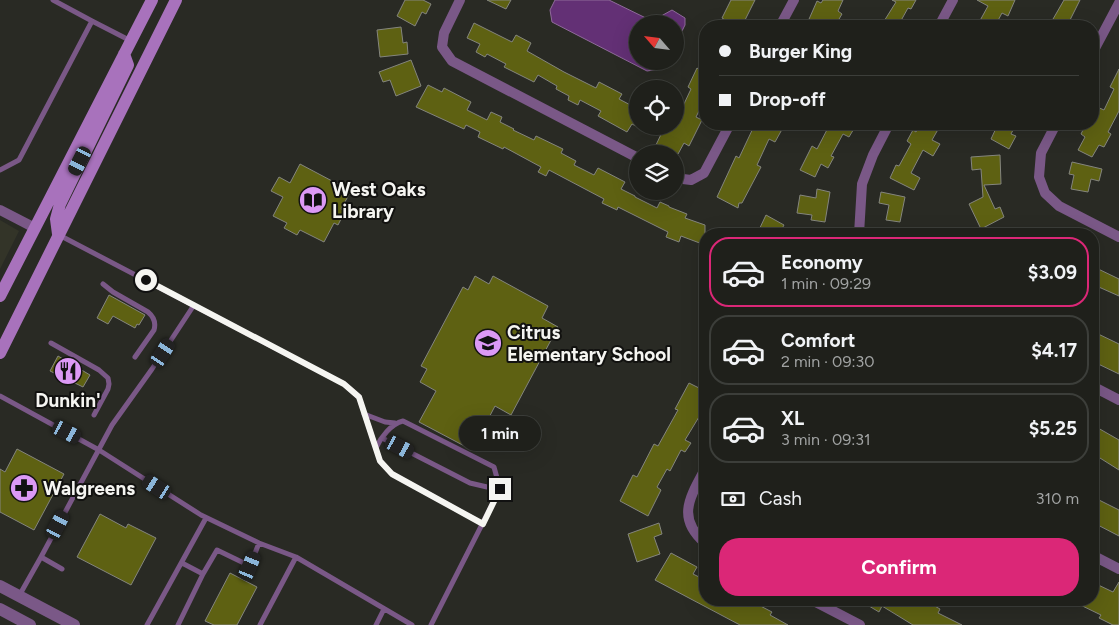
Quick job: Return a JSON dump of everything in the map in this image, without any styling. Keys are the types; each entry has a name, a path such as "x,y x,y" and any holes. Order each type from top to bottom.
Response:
{"main road":[{"path":"0,296 152,0"},
{"path":"0,353 176,0"},
{"path":"58,234 56,220 60,204 128,65 124,54"}],"street":[{"path":"460,0 444,33 442,47 452,61 629,153"},
{"path":"783,20 794,0"},
{"path":"942,20 953,0"},
{"path":"1099,41 1119,4"},
{"path":"684,179 690,180 704,173 727,130"},
{"path":"859,228 862,184 873,155 886,130"},
{"path":"1053,130 1041,153 1039,177 1045,193 1058,206 1119,237"},
{"path":"0,210 34,228"},
{"path":"1099,390 1119,400"},
{"path":"699,480 690,497 688,515 691,528 699,537"},
{"path":"1099,558 1119,568"},
{"path":"0,586 74,625"},
{"path":"823,606 860,625"},
{"path":"0,609 30,625"}],"lane":[{"path":"53,0 131,41"},
{"path":"0,170 19,160 92,21"},
{"path":"58,234 344,384 359,397 380,461 392,474 483,524"},
{"path":"103,284 153,317 154,330 135,357"},
{"path":"19,596 112,425 194,305"},
{"path":"51,343 99,370 108,378 108,389 94,415"},
{"path":"0,396 100,450 206,518 259,543 296,557 412,625"},
{"path":"364,414 385,422 395,423 402,421 494,467 500,489 431,625"},
{"path":"376,448 395,423"},
{"path":"382,438 470,483 487,488 499,486"},
{"path":"147,625 206,518"},
{"path":"178,625 217,550 250,566 259,543"},
{"path":"41,557 62,569"},
{"path":"260,625 296,557"},
{"path":"182,563 203,574"},
{"path":"376,625 384,609"}],"shaded area":[{"path":"555,0 609,0 640,15 629,15 629,62 552,22 550,10"},
{"path":"672,10 680,15 663,15"},
{"path":"0,220 19,231 0,269"}],"building":[{"path":"405,0 423,0 431,4 426,14 422,12 415,26 397,16"},
{"path":"487,0 511,0 506,9"},
{"path":"731,0 755,0 745,20 725,20 722,18"},
{"path":"823,0 843,0 838,11 842,14 838,20 809,20 817,1 821,3"},
{"path":"892,0 916,0 911,9 908,8 901,20 885,20 896,2"},
{"path":"977,0 1015,0 1008,16 1002,13 998,20 980,20 988,6"},
{"path":"1064,0 1080,0 1070,20 1052,20"},
{"path":"474,23 512,42 516,35 531,43 527,51 564,72 596,88 599,82 622,94 619,99 629,104 629,129 627,132 598,116 601,111 580,100 578,105 568,100 569,96 556,89 557,86 538,75 534,82 504,67 506,64 487,54 485,57 476,52 480,44 467,38"},
{"path":"401,27 403,43 407,42 408,54 380,57 377,30"},
{"path":"411,60 421,86 396,96 390,80 383,82 379,72"},
{"path":"697,68 699,69 699,111 696,117 699,118 699,126 689,146 684,143 683,145 656,145 661,135 684,135 684,104 691,89 688,87"},
{"path":"1119,69 1119,111 1108,132 1111,134 1104,147 1099,145 1092,157 1078,150 1085,137 1081,134 1083,130 1099,130 1099,108 1104,110 1114,89 1110,87"},
{"path":"428,85 442,92 444,88 471,102 467,110 487,120 491,112 502,117 500,122 513,130 534,140 536,136 563,149 561,153 576,161 574,165 594,175 598,168 625,182 621,189 629,193 629,200 641,200 657,208 660,202 687,214 685,218 705,225 705,228 699,228 699,243 681,236 679,242 666,237 668,232 618,207 617,210 602,203 604,199 549,170 546,176 538,172 541,167 504,147 503,149 478,137 480,132 466,125 464,129 416,107"},
{"path":"752,130 782,130 775,142 769,139 757,165 761,167 742,203 739,203 738,208 717,197 736,156 739,158"},
{"path":"827,130 853,130 849,137 843,134 831,156 834,157 828,168 821,164 815,177 800,170 812,146 817,149"},
{"path":"913,130 916,132 917,130 938,130 932,140 940,144 933,156 923,150 911,173 920,178 914,190 890,178 896,165 899,166 911,144 907,141"},
{"path":"995,130 1013,130 1011,134 1016,136 1009,149 991,139"},
{"path":"1000,155 1001,184 984,185 995,209 1000,207 1004,217 983,228 981,228 969,204 983,197 981,169 972,170 971,157"},
{"path":"1072,162 1102,169 1099,181 1091,179 1088,192 1071,189 1074,175 1069,174"},
{"path":"300,164 351,191 341,209 345,211 338,225 334,223 324,242 300,230 297,235 284,228 287,223 273,216 283,197 271,191 279,177 290,183"},
{"path":"817,189 830,192 825,222 811,220 812,215 797,213 800,195 816,198"},
{"path":"881,192 905,197 900,222 886,220 889,205 879,203"},
{"path":"766,215 784,225 782,228 760,228"},
{"path":"1099,269 1119,279 1119,296 1099,287"},
{"path":"475,276 489,284 493,276 548,306 542,318 558,327 511,415 495,406 472,450 419,422 436,391 420,382 427,369 421,366 463,287 468,290"},
{"path":"109,295 145,315 139,325 137,324 135,328 113,316 108,324 97,318"},
{"path":"1099,334 1119,344 1119,374 1099,364"},
{"path":"58,356 90,375 83,387 50,371"},
{"path":"689,383 699,388 699,417 685,440 691,443 685,452 681,450 670,471 667,469 657,487 661,490 648,516 620,501 633,475 637,477 654,444 658,446 678,410 675,409"},
{"path":"1099,429 1119,440 1119,470 1099,457"},
{"path":"17,449 64,474 34,530 0,512 0,469 5,472"},
{"path":"1099,500 1119,510 1119,536 1099,526"},
{"path":"100,514 126,528 128,524 156,538 131,585 77,557"},
{"path":"659,523 662,534 654,537 660,554 637,562 628,534"},
{"path":"671,553 697,567 693,574 699,577 699,603 655,580"},
{"path":"230,573 257,587 237,625 214,625 205,621"},
{"path":"1119,582 1119,625 1113,625 1099,618 1101,615 1082,606 1099,606 1099,585 1113,592"},
{"path":"704,606 760,606 772,612 770,615 788,625 740,625"},
{"path":"869,606 882,606 879,612"},
{"path":"882,606 935,606 940,609 938,613 962,625 913,625"}],"place":[{"name":"West Oaks Library","path":"313,200"},
{"name":"Citrus Elementary School","path":"488,343"},
{"name":"Dunkin'","path":"68,371"},
{"name":"Walgreens","path":"24,488"}],"route":[{"path":"146,280 344,384 359,397 380,461 392,474 483,524 500,489"}]}
